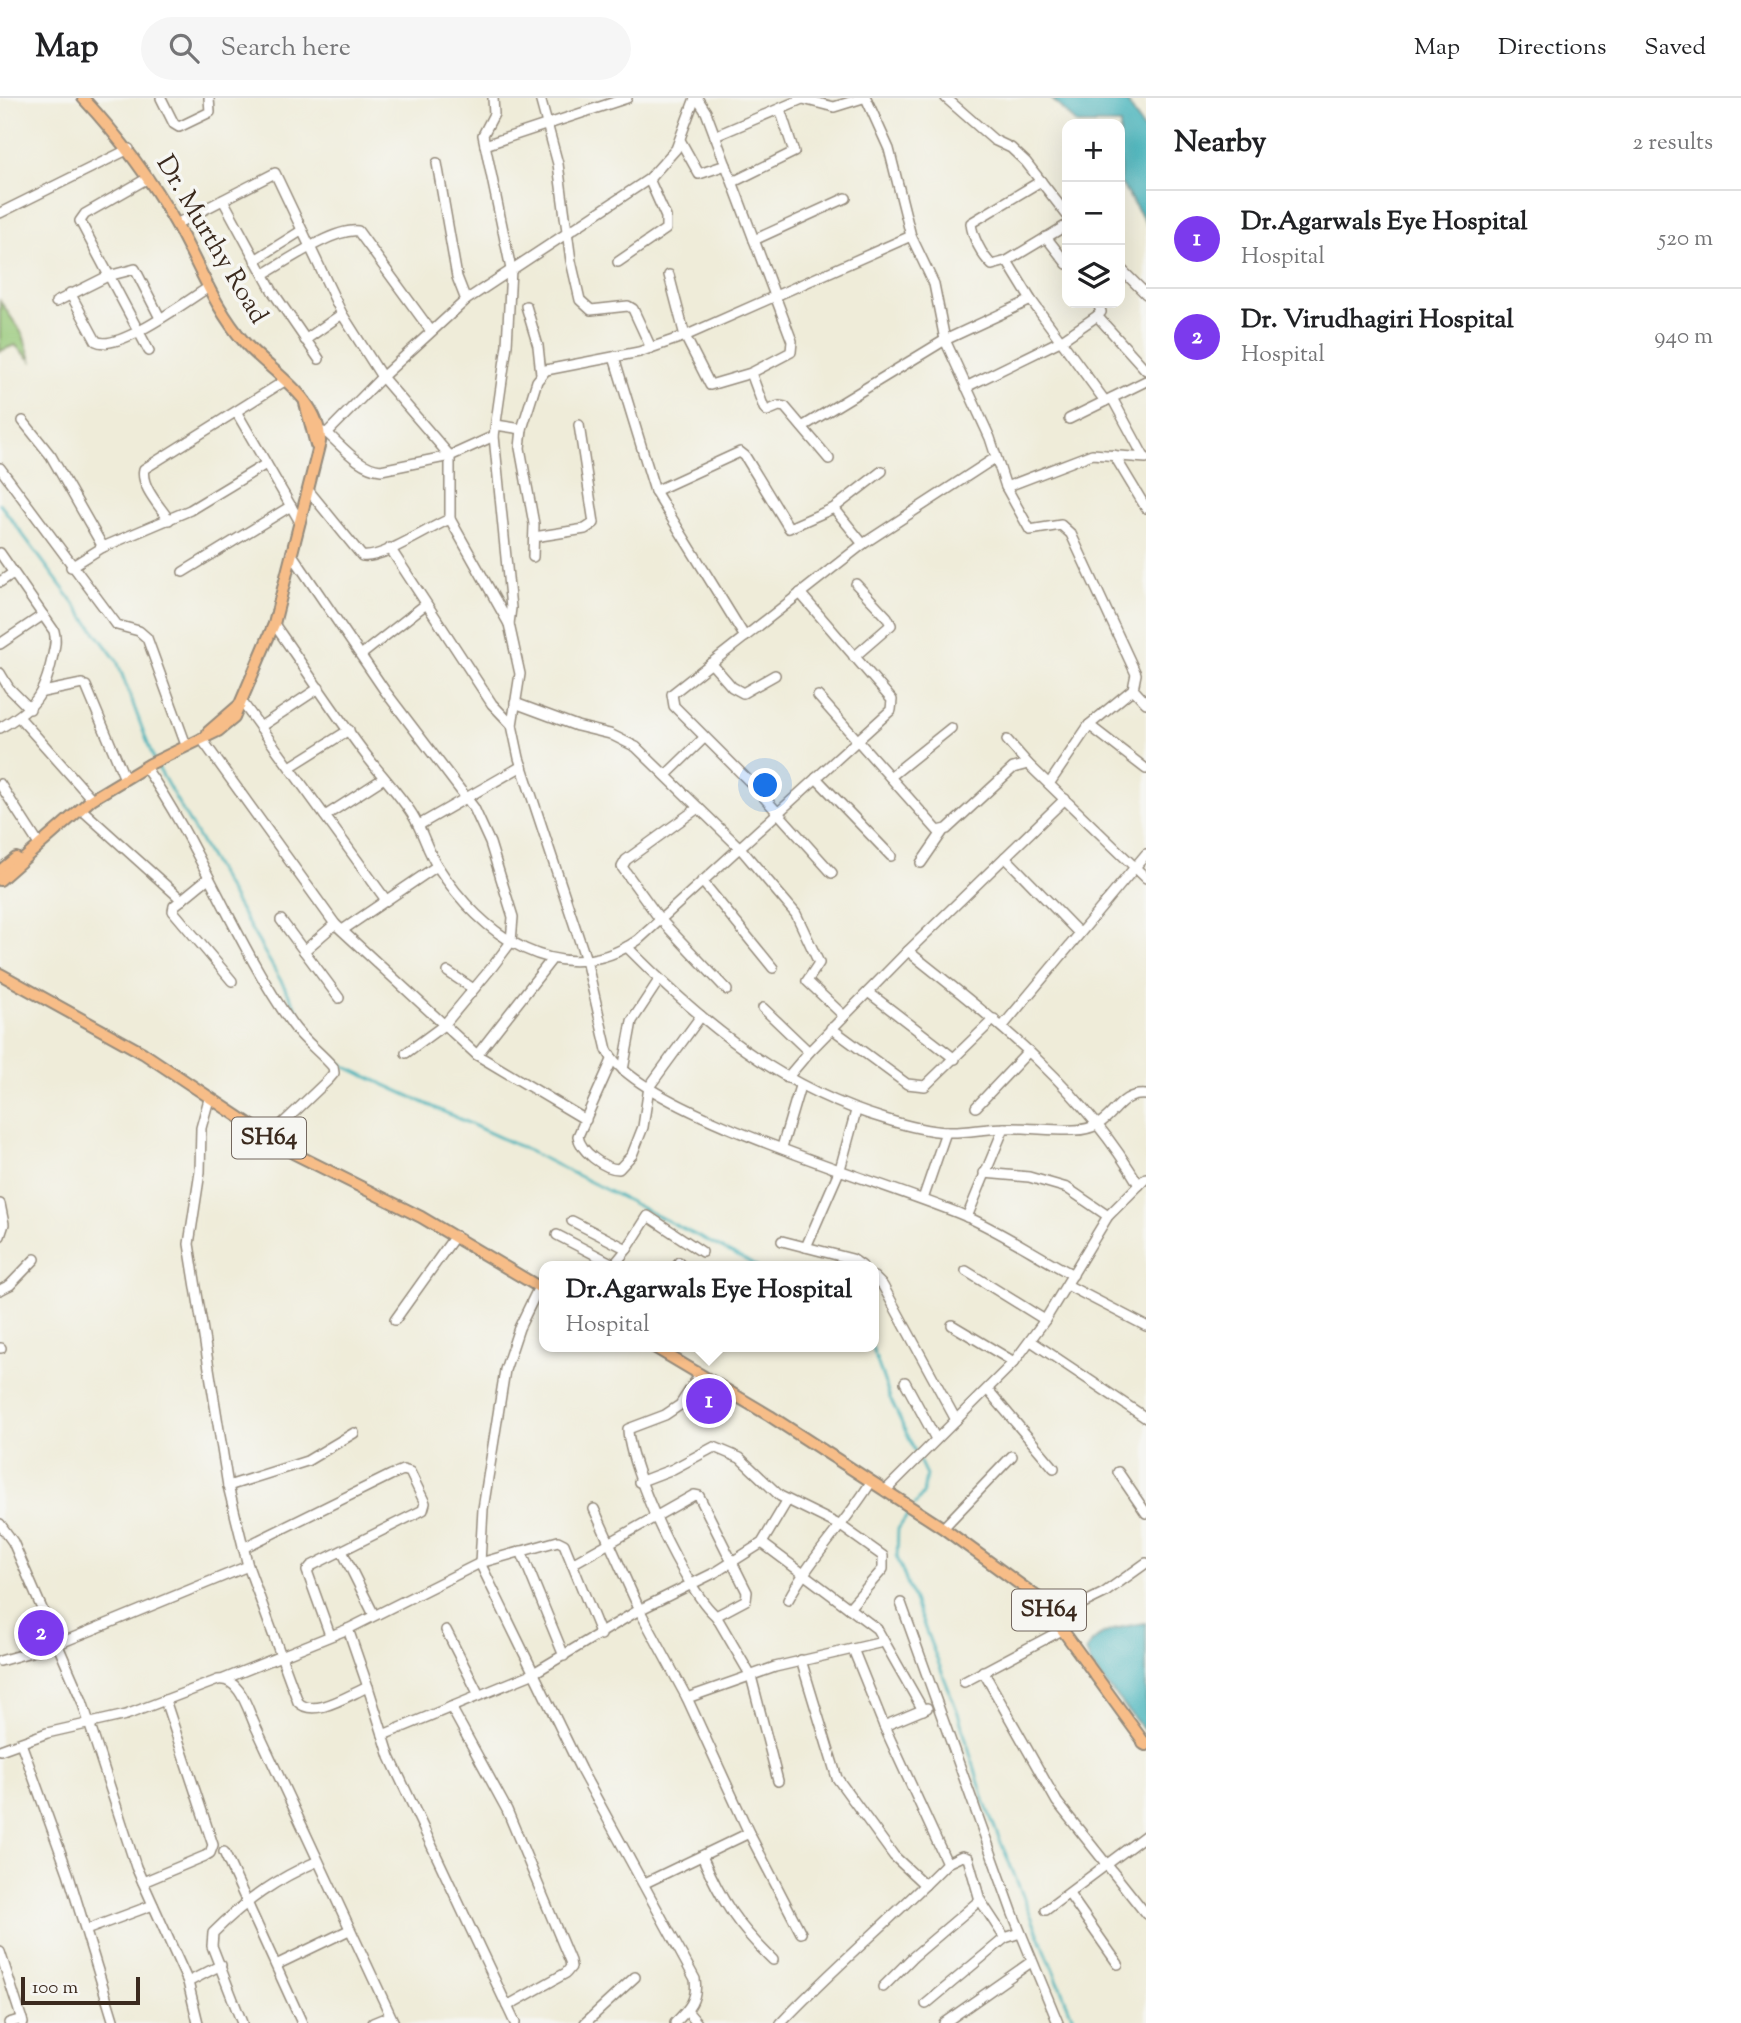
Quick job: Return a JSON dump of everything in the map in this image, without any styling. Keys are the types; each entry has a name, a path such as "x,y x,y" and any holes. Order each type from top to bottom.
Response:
{"main road":[{"name":"Dr. Murthy Road","path":"86,99 129,149 148,178 209,287 244,342 304,400 323,432"},
{"path":"304,400 318,450"},
{"path":"0,880 92,799 202,737 241,704 274,624 323,432"},
{"path":"0,871 64,825"},
{"name":"SH64","path":"0,974 142,1053 271,1139 455,1236 539,1287"},
{"name":"SH64","path":"663,1352 943,1528 1023,1586 1055,1617 1145,1744"}],"street":[{"path":"161,98 174,124 179,127 210,113 209,98"},
{"path":"493,98 494,114 483,135 511,269 507,345 494,436 512,608 509,624"},
{"path":"540,98 558,164 571,261 584,307 591,310 628,306 633,309 651,348"},
{"path":"485,145 627,98"},
{"path":"696,98 715,136 792,341 791,352 751,373 710,385"},
{"path":"494,436 450,456 381,470 369,469 323,432 466,300 649,179 671,155 680,140 696,98"},
{"path":"715,136 800,99 834,107 865,98 889,149 911,236 934,284 945,340 990,438 1006,487 1030,530 1061,525 1071,534 1136,674 1133,689 1089,725 1049,784"},
{"path":"946,98 995,140 1011,148 1062,208"},
{"path":"733,182 794,152 780,108"},
{"path":"680,140 699,174 726,165"},
{"path":"0,214 129,149"},
{"path":"437,163 457,276 466,300"},
{"path":"176,224 275,173 342,314 382,377 450,456 450,519 509,624 520,674 512,725 522,766 586,960 612,1060 623,1070 694,1114 967,1217 1073,1275"},
{"path":"148,178 81,217 81,227 149,351"},
{"path":"618,262 666,229 666,217 649,179"},
{"path":"1041,181 971,223 971,230 992,265 1007,261 1062,228"},
{"path":"754,240 846,198"},
{"path":"223,200 264,275 319,359"},
{"path":"255,260 301,231"},
{"path":"264,275 309,248 348,232 358,231 431,331"},
{"path":"541,374 651,348 685,336 911,236"},
{"path":"1046,237 1062,258"},
{"path":"1007,261 1031,300 1109,399 1145,457"},
{"path":"56,302 108,276 135,269 160,318"},
{"path":"1125,273 1146,294"},
{"path":"669,275 685,336 710,385 718,395"},
{"path":"70,293 96,341 107,344 137,331 209,287"},
{"path":"802,427 945,340 1031,300"},
{"path":"526,306 538,346 541,374 522,429 520,448 532,505 533,557"},
{"path":"966,387 1062,340 1097,316 1101,312 1100,308"},
{"path":"305,340 342,314"},
{"path":"1097,316 1146,370"},
{"path":"614,357 655,491 745,636"},
{"path":"751,373 764,408 772,410 782,405 829,459"},
{"path":"1069,419 1146,381"},
{"path":"169,520 146,486 142,475 144,468 237,413 283,382"},
{"path":"237,413 300,522"},
{"path":"23,421 51,456 103,547"},
{"path":"496,425 522,429"},
{"path":"534,537 585,529 594,523 579,425"},
{"path":"655,491 740,452 789,528 834,508 882,471"},
{"path":"1114,455 1146,508"},
{"path":"1006,487 1080,457 1145,457"},
{"path":"832,873 779,812 704,738 671,699 676,691 863,544 995,458"},
{"path":"71,567 103,547 169,520 266,464"},
{"path":"0,468 71,567 117,625 139,631 147,638 186,745"},
{"path":"309,491 362,556 369,557 450,519"},
{"path":"183,572 291,506"},
{"path":"834,508 863,544"},
{"path":"390,548 492,704 512,725"},
{"path":"0,553 43,615 56,640 43,692 30,709 0,728"},
{"path":"291,553 360,655 466,796 490,843 510,903 513,917 510,942 444,1025 406,1053"},
{"path":"0,582 13,573"},
{"path":"854,657 891,625 887,617 856,584"},
{"path":"274,624 419,825 437,866 465,905 510,942 552,958 586,960 627,947 741,849 893,705 892,700 800,593"},
{"path":"360,655 426,604"},
{"path":"0,644 43,615"},
{"path":"711,663 732,687 743,693 775,674"},
{"path":"0,673 30,709"},
{"path":"43,692 84,685 125,779"},
{"path":"260,727 319,688"},
{"path":"1133,689 1146,703"},
{"path":"818,696 934,828 943,831"},
{"path":"515,703 577,726 610,734 636,747 667,774 741,849 796,914 819,963 807,981 844,1016"},
{"path":"241,704 386,900"},
{"path":"19,717 92,799"},
{"path":"1089,725 1146,769"},
{"path":"890,777 951,728"},
{"path":"290,767 349,730"},
{"path":"202,737 340,926 382,968 477,1055 586,1120"},
{"path":"667,774 704,738"},
{"path":"1007,740 1028,764 1146,878"},
{"path":"921,863 943,831 1013,768 1028,764"},
{"path":"147,766 207,879 293,1026 333,1067 334,1073 328,1080 280,1126 271,1139"},
{"path":"419,825 522,766"},
{"path":"325,816 384,778"},
{"path":"816,778 891,856"},
{"path":"0,784 38,843"},
{"path":"787,1078 808,1052 908,951 1065,800"},
{"path":"698,808 623,863 624,873 659,918 727,990"},
{"path":"81,809 182,900"},
{"path":"1002,1027 1078,932 1146,854"},
{"path":"1005,858 1078,932"},
{"path":"304,951 437,866"},
{"path":"207,879 174,906 174,916 232,981"},
{"path":"702,881 773,968"},
{"path":"281,920 339,998"},
{"path":"627,947 659,980 759,1063 800,1086 856,1111 905,1125 946,1132 1004,1128 1076,1130 1100,1125 1126,1098 1146,1095"},
{"path":"885,1491 1014,1362 1045,1320 1108,1216 1142,1182 1100,1125 1029,1051 994,1019 908,951"},
{"path":"477,1055 552,958"},
{"path":"448,972 472,988"},
{"path":"623,1070 632,1021 659,980"},
{"path":"868,992 955,1059"},
{"path":"763,1008 808,1052"},
{"path":"612,1060 578,1136 579,1144 611,1169 618,1169 632,1155 640,1136 649,1087 701,1016"},
{"path":"831,1028 907,1084 917,1087 933,1081 994,1019"},
{"path":"976,1107 1029,1051"},
{"path":"782,1147 800,1086"},
{"path":"209,1099 201,1128 200,1172 189,1244 228,1486 243,1548 303,1707 316,1708 368,1687"},
{"path":"806,1247 840,1168 856,1111"},
{"path":"967,1217 1004,1128"},
{"path":"923,1199 946,1132"},
{"path":"984,1173 1028,1177 1067,1188 1108,1216"},
{"path":"0,1204 5,1224 0,1237"},
{"path":"618,1261 648,1216 702,1252"},
{"path":"572,1221 627,1248"},
{"path":"557,1234 606,1261"},
{"path":"395,1320 455,1236"},
{"path":"782,1241 855,1261"},
{"path":"0,1290 10,1285 36,1259"},
{"path":"966,1271 1045,1320"},
{"path":"879,1282 956,1420"},
{"path":"1067,1284 1146,1326"},
{"path":"539,1292 519,1328 505,1370 483,1508 480,1563 532,1674 612,1829 645,1884 695,1979 697,1993 687,2011 675,2023"},
{"path":"952,1325 1014,1362"},
{"path":"1031,1341 1146,1418"},
{"path":"700,1374 680,1405 665,1415 628,1429 639,1482 655,1515 691,1583 716,1616 751,1676 778,1781"},
{"path":"905,1382 936,1439"},
{"path":"988,1390 1054,1468"},
{"path":"228,1486 307,1461 354,1433"},
{"path":"639,1482 673,1469 714,1447 740,1458 787,1501 841,1526 883,1556 885,1562 849,1608"},
{"path":"943,1528 1012,1456"},
{"path":"243,1548 391,1475 410,1472 425,1503 423,1510 307,1571 330,1635"},
{"path":"1118,1472 1146,1513"},
{"path":"788,1600 803,1572 841,1526 871,1482"},
{"path":"572,1564 655,1515 694,1495 699,1496 747,1592 746,1600 716,1616"},
{"path":"383,1735 532,1674 639,1611 733,1562 762,1543 787,1501"},
{"path":"594,1509 639,1611 687,1698 749,1833 801,1933"},
{"path":"0,1524 13,1542 58,1644 89,1723 143,1882 188,1982 198,2023"},
{"path":"0,1750 89,1723 126,1715 225,1679 282,1653 348,1629 480,1563 561,1542 601,1635"},
{"path":"762,1543 877,1629 923,1710"},
{"path":"522,1550 564,1656"},
{"path":"342,1551 374,1615"},
{"path":"1055,1617 1104,1593 1146,1563"},
{"path":"0,1661 58,1644 248,1566"},
{"path":"901,1603 1020,1933 1058,2023"},
{"path":"348,1629 390,1757 514,2023"},
{"path":"446,1630 479,1695"},
{"path":"964,1682 1062,1630"},
{"path":"687,1698 801,1660 883,1642"},
{"path":"853,1649 884,1726 947,1863"},
{"path":"801,1660 836,1778 894,1856 925,1885"},
{"path":"983,1671 1057,1802 1146,1914"},
{"path":"225,1679 239,1691 392,2019 373,2023"},
{"path":"143,1882 205,1856 210,1853 213,1845 164,1700"},
{"path":"884,1726 936,1703"},
{"path":"452,1707 507,1810 570,1961 571,1967 566,1973 507,2006"},
{"path":"21,1743 86,1930 114,2023"},
{"path":"645,1884 749,1833"},
{"path":"1046,1910 1109,1866 1146,1835"},
{"path":"224,1852 302,2023"},
{"path":"702,1856 719,1895 740,1928 773,1960"},
{"path":"781,2023 815,1986 870,1939 947,1863 962,1856 968,1858 980,1900 1005,1938"},
{"path":"242,2023 212,1946 213,1933 247,1899 286,1874 318,1861"},
{"path":"1069,1894 1118,1964"},
{"path":"883,1987 912,1957 980,1900"},
{"path":"86,1930 153,1905"},
{"path":"276,1965 349,1930"},
{"path":"926,2004 1005,1938 1020,1933"},
{"path":"0,1952 22,2021 9,2023"},
{"path":"944,2023 1031,1962"},
{"path":"188,1982 221,1965"},
{"path":"585,2023 635,1977"},
{"path":"687,2011 697,2023"}],"green space":[{"path":"0,301 23,335 31,360 15,345 0,351"}],"water":[{"path":"1051,98 1125,98 1146,133 1146,223 1125,190 1125,119 1072,119"},
{"path":"1146,1623 1146,1733 1092,1667 1086,1651 1104,1634"}],"waterway":[{"path":"0,504 117,661 154,760"},
{"path":"157,766 319,1047 348,1068 525,1149 747,1261"},
{"path":"874,1352 890,1398 926,1475 923,1494 915,1505"},
{"path":"911,1510 898,1529 897,1557 958,1713 986,1806 1075,2023"}],"place":[{"name":"Dr.Agarwals Eye Hospital","path":"709,1401"},
{"name":"Dr. Virudhagiri Hospital","path":"41,1633"}]}
